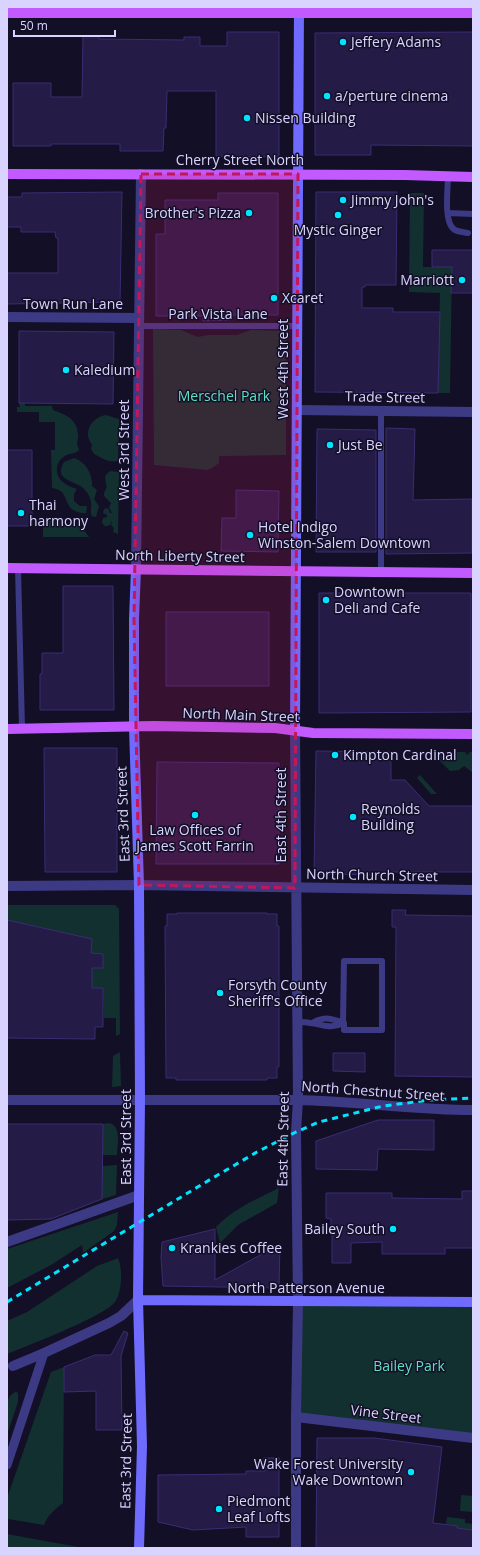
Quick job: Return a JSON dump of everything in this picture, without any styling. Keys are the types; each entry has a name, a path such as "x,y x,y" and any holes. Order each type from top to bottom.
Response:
{"main road":[{"path":"7,13 299,10 473,13"},
{"name":"West 4th Street","path":"295,730 299,10"},
{"name":"Cherry Street North","path":"7,174 298,174 473,177"},
{"name":"North Liberty Street","path":"7,568 473,573"},
{"name":"West 3rd Street","path":"134,727 134,619 136,569"},
{"name":"North Main Street","path":"7,729 134,727 275,728 313,733 473,734"},
{"name":"East 3rd Street","path":"134,727 139,885 140,1100 138,1300 142,1446 139,1548"},
{"name":"North Patterson Avenue","path":"138,1300 473,1302"}],"street":[{"name":"West 3rd Street","path":"136,569 141,174"},
{"name":"Town Run Lane","path":"7,317 138,322"},
{"name":"Trade Street","path":"297,410 473,412"},
{"name":"East 4th Street","path":"295,730 295,888 298,1100 296,1132 298,1302 296,1548"},
{"name":"North Church Street","path":"7,886 139,885 473,890"},
{"name":"North Chestnut Street","path":"7,1100 298,1100 334,1101 442,1110 473,1110"},
{"path":"7,1242 139,1195"},
{"path":"10,1367 44,1354 121,1316 138,1300"},
{"path":"7,1465 44,1354"},
{"name":"Vine Street","path":"296,1417 473,1438"}],"lane":[{"path":"448,176 449,224 455,230 468,233"},
{"path":"448,213 473,214"},
{"name":"Park Vista Lane","path":"138,322 297,326"},
{"path":"381,411 381,572"},
{"path":"18,568 22,728"},
{"path":"344,961 382,961 382,1030 344,1030 343,1023 344,961"},
{"path":"297,1022 312,1023 319,1026 337,1026 343,1023"}],"highlighted area":[{"path":"141,174 298,174 295,888 139,885 134,619"}],"green space":[{"path":"410,193 424,193 423,267 452,267 450,393 438,393 440,293 409,292"},
{"name":"Merschel Park","path":"153,329 181,330 198,337 208,335 237,335 251,330 286,331 286,455 219,456 219,463 207,470 154,465"},
{"path":"19,403 25,403 25,406 52,406 53,410 70,418 76,425 78,436 77,445 79,450 67,455 59,461 57,472 60,479 77,489 74,494 74,501 80,506 87,506 86,513 78,512 72,509 62,493 52,488 51,450 55,450 55,422 39,422 39,412 17,412 17,407 20,407"},
{"path":"106,415 119,419 118,461 105,460 94,454 91,449 92,445 89,440 88,430 96,419"},
{"path":"74,458 82,462 88,469 92,486 97,490 94,499 99,506 96,517 91,515 91,500 86,492 82,487 67,480 61,473 64,462"},
{"path":"110,471 119,472 118,534 113,532 114,528 111,525 112,520 110,525 107,526 104,526 102,522 103,518 107,517 107,515 103,513 104,509 108,508 110,513 112,513 109,507 111,503 104,496 107,486 105,476"},
{"path":"43,519 59,520 76,525 84,530 89,537 43,537"},
{"path":"436,752 447,752 450,755 452,752 465,752 467,755 470,752 473,752 473,773 464,766 459,770 450,771 433,754"},
{"path":"420,775 437,794 431,794 417,778"},
{"path":"7,905 115,905 119,909 120,1034 116,1036 116,1018 104,1018 103,988 92,988 92,968 103,968 103,954 91,953 92,939 7,920"},
{"path":"120,1052 121,1086 112,1087 113,1056"},
{"path":"110,1123 114,1125 117,1132 117,1155 102,1155 103,1124"},
{"path":"117,1165 116,1195 102,1199 102,1166"},
{"path":"279,1188 277,1203 238,1225 220,1243 216,1227 230,1215 246,1205"},
{"path":"118,1212 117,1225 114,1231 83,1253 82,1245 51,1265 7,1288 7,1249"},
{"path":"118,1258 121,1268 121,1280 119,1292 115,1302 97,1315 7,1354 7,1321 27,1312 97,1266"},
{"name":"Bailey Park","path":"298,1302 473,1302 473,1438 296,1417"},
{"path":"64,1367 63,1503 47,1518 44,1525 8,1519 7,1498 51,1372"},
{"path":"16,1391 18,1394 18,1402 7,1435 7,1402 10,1396"},
{"path":"461,1495 473,1496 473,1512 460,1511"},
{"path":"447,1517 465,1519 465,1523 473,1524 473,1530 457,1528 457,1526 446,1524"},
{"path":"7,1534 84,1548 7,1548"}],"building":[{"path":"227,32 279,32 279,157 216,156 216,91 167,91 166,128 164,128 163,151 120,151 120,144 51,144 51,146 13,146 13,83 51,83 51,97 82,97 83,36 99,36 99,39 184,40 184,37 200,37 200,46 227,46"},
{"path":"473,32 473,146 371,145 371,155 315,155 315,33"},
{"path":"122,192 120,302 7,304 7,273 58,273 58,238 56,238 55,232 21,232 21,227 7,227 7,197 22,197 22,193"},
{"path":"316,192 397,192 396,285 365,285 365,287 362,287 362,308 393,308 393,312 440,312 438,393 315,392"},
{"path":"218,193 278,193 278,315 231,315 231,320 203,321 203,316 156,316 156,234 165,234 165,200 218,200"},
{"name":"Marriott","path":"432,250 473,250 473,293 451,293 452,267 432,267"},
{"name":"Kaledium","path":"19,331 114,332 113,404 19,403"},
{"path":"386,428 415,429 413,500 472,499 472,553 386,554"},
{"path":"317,429 376,430 376,552 316,552"},
{"path":"7,450 32,450 32,526 7,526"},
{"name":"Hotel Indigo Winston-Salem Downtown","path":"236,490 279,491 278,552 221,551 222,518 236,518"},
{"path":"63,586 113,586 114,710 40,710 40,674 42,674 42,653 63,653"},
{"path":"319,593 471,593 471,712 319,713"},
{"path":"166,612 269,612 269,686 166,686"},
{"path":"44,748 117,748 117,872 45,872"},
{"name":"Reynolds Building","path":"316,751 391,752 391,780 405,780 429,806 473,806 473,872 390,872 390,875 314,874"},
{"path":"157,762 279,763 279,864 156,864"},
{"path":"392,910 406,910 405,915 473,916 473,1077 395,1076 396,927 392,927"},
{"path":"167,914 277,914 277,926 279,926 279,1067 277,1067 277,1078 267,1078 267,1080 176,1080 176,1078 166,1078 165,926 167,926"},
{"path":"7,920 92,939 91,953 103,954 103,968 92,968 92,988 103,988 103,1027 95,1027 95,1039 7,1038"},
{"path":"333,1053 365,1053 365,1072 333,1071"},
{"path":"378,1120 434,1120 434,1150 378,1149 377,1170 316,1169 316,1141"},
{"path":"7,1124 103,1124 102,1199 51,1219 7,1220"},
{"name":"Bailey South","path":"462,1191 473,1191 473,1248 445,1248 445,1254 382,1254 382,1242 351,1243 351,1263 332,1263 332,1225 331,1219 326,1218 326,1193 392,1193 392,1198 462,1199"},
{"path":"215,1229 215,1280 280,1244 279,1288 163,1286 161,1258 162,1242"},
{"path":"124,1331 128,1333 121,1356 122,1430 96,1430 96,1391 64,1392 64,1367 95,1355 111,1355"},
{"path":"317,1438 375,1438 442,1447 433,1523 458,1526 457,1528 473,1530 473,1548 316,1548"},
{"name":"Piedmont Leaf Lofts","path":"264,1458 279,1458 279,1537 246,1537 246,1527 193,1530 158,1522 158,1475 246,1474 246,1471 265,1471"}],"railway":[{"path":"7,1302 211,1179 257,1152 296,1132 319,1122 383,1106 430,1100 473,1098"}],"place":[{"name":"Jeffery Adams","path":"343,42"},
{"name":"a/perture cinema","path":"327,96"},
{"name":"Nissen Building","path":"247,118"},
{"name":"Jimmy John's","path":"343,200"},
{"name":"Brother's Pizza","path":"249,213"},
{"name":"Mystic Ginger","path":"338,215"},
{"name":"Marriott","path":"462,280"},
{"name":"Xcaret","path":"274,298"},
{"name":"Kaledium","path":"66,370"},
{"name":"Just Be","path":"330,445"},
{"name":"Thai harmony","path":"21,513"},
{"name":"Hotel Indigo Winston-Salem Downtown","path":"250,535"},
{"name":"Downtown Deli and Cafe","path":"326,600"},
{"name":"Kimpton Cardinal","path":"335,755"},
{"name":"Law Offices of James Scott Farrin","path":"195,815"},
{"name":"Reynolds Building","path":"353,817"},
{"name":"Forsyth County Sheriff's Office","path":"220,993"},
{"name":"Bailey South","path":"393,1229"},
{"name":"Krankies Coffee","path":"172,1248"},
{"name":"Wake Forest University Wake Downtown","path":"411,1472"},
{"name":"Piedmont Leaf Lofts","path":"219,1509"}]}
